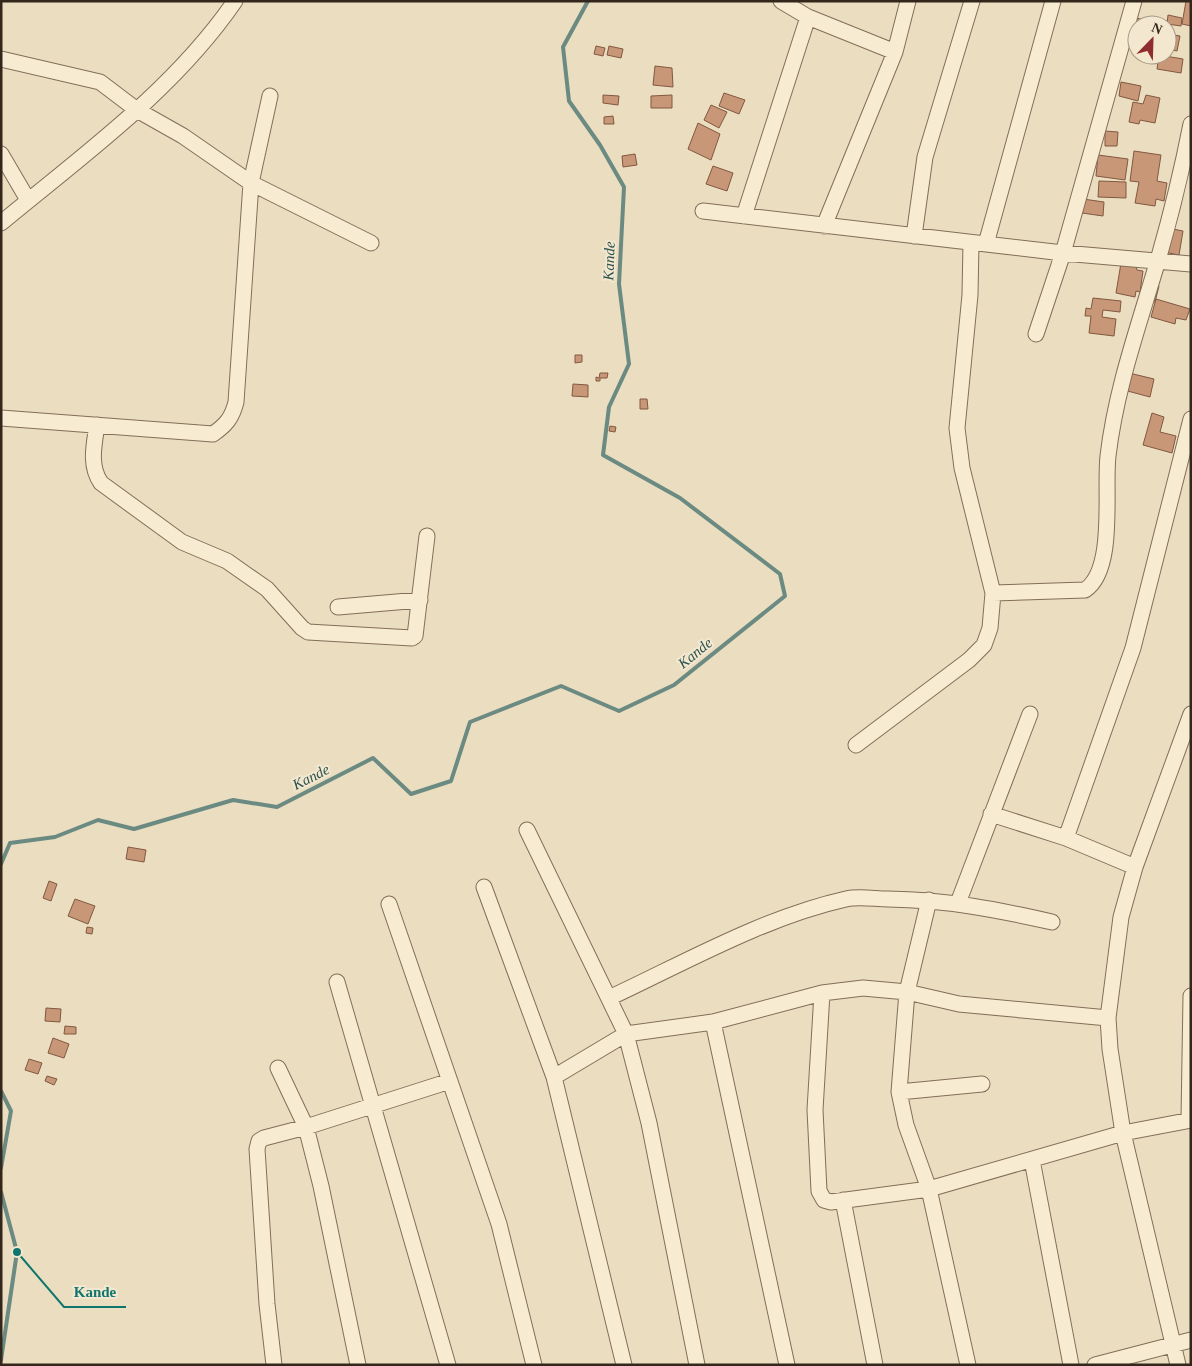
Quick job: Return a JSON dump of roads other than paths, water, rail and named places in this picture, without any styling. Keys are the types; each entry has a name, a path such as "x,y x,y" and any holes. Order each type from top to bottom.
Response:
{"street":[{"path":"1,223 137,110 219,25 235,1"},
{"path":"781,1 808,17 895,52"},
{"path":"824,226 895,52 908,1"},
{"path":"914,236 925,158 972,1"},
{"path":"986,244 1053,1"},
{"path":"1036,334 1063,253 1134,1"},
{"path":"744,216 808,17"},
{"path":"1,59 100,82 137,110 183,136 252,183 371,243"},
{"path":"1,418 213,434 226,425 234,412 236,402 252,183 270,96"},
{"path":"993,593 1085,590 1093,585 1097,578 1105,547 1106,471 1115,404 1182,172 1191,124"},
{"path":"1,154 28,200"},
{"path":"703,210 971,243 1191,264"},
{"path":"856,745 969,660 984,645 990,628 993,593 962,468 958,428 970,295 971,243"},
{"path":"1066,838 1134,648 1191,419"},
{"path":"97,425 93,459 96,476 101,484 182,542 227,561 267,589 302,628 308,632 412,638 416,634 427,536"},
{"path":"338,607 420,600"},
{"path":"958,903 1030,714"},
{"path":"1178,1365 1123,1133 1110,1049 1108,1018 1122,917 1135,867 1191,714"},
{"path":"991,814 1066,838 1135,867"},
{"path":"527,830 626,1034 649,1123 697,1365"},
{"path":"484,887 554,1078 624,1365"},
{"path":"609,998 758,928 848,899 929,900 958,903 984,906 1052,922"},
{"path":"929,900 908,992 899,1092 906,1125 929,1189 968,1365"},
{"path":"389,904 499,1224 534,1365"},
{"path":"337,982 448,1365"},
{"path":"554,1078 626,1034 713,1022 822,993 863,988 908,992 959,1004 1108,1018"},
{"path":"822,993 815,1110 819,1191 824,1200 831,1202 929,1189 1123,1133 1190,1120 1191,996"},
{"path":"713,1022 787,1365"},
{"path":"278,1068 306,1127 321,1186 358,1365"},
{"path":"274,1365 267,1304 257,1149 260,1141 264,1138 306,1127 450,1082"},
{"path":"899,1092 982,1084"},
{"path":"1032,1160 1071,1365"},
{"path":"843,1200 875,1365"},
{"path":"1095,1365 1191,1340"}],"waterway":[{"name":"Kande","path":"1,864 10,843 55,837 98,820 134,829 233,800 277,807 373,758 411,794 451,781 470,722 561,686 619,711 674,685 785,596 780,574 680,498 603,455 609,407 629,364 619,284 624,187 600,145 569,101 563,47 588,1"},
{"name":"Kande","path":"1,1091 11,1111 1,1168"},
{"name":"Kande","path":"1,1192 17,1252 1,1360"}],"place":[{"name":"Kande","path":"17,1252"}]}
